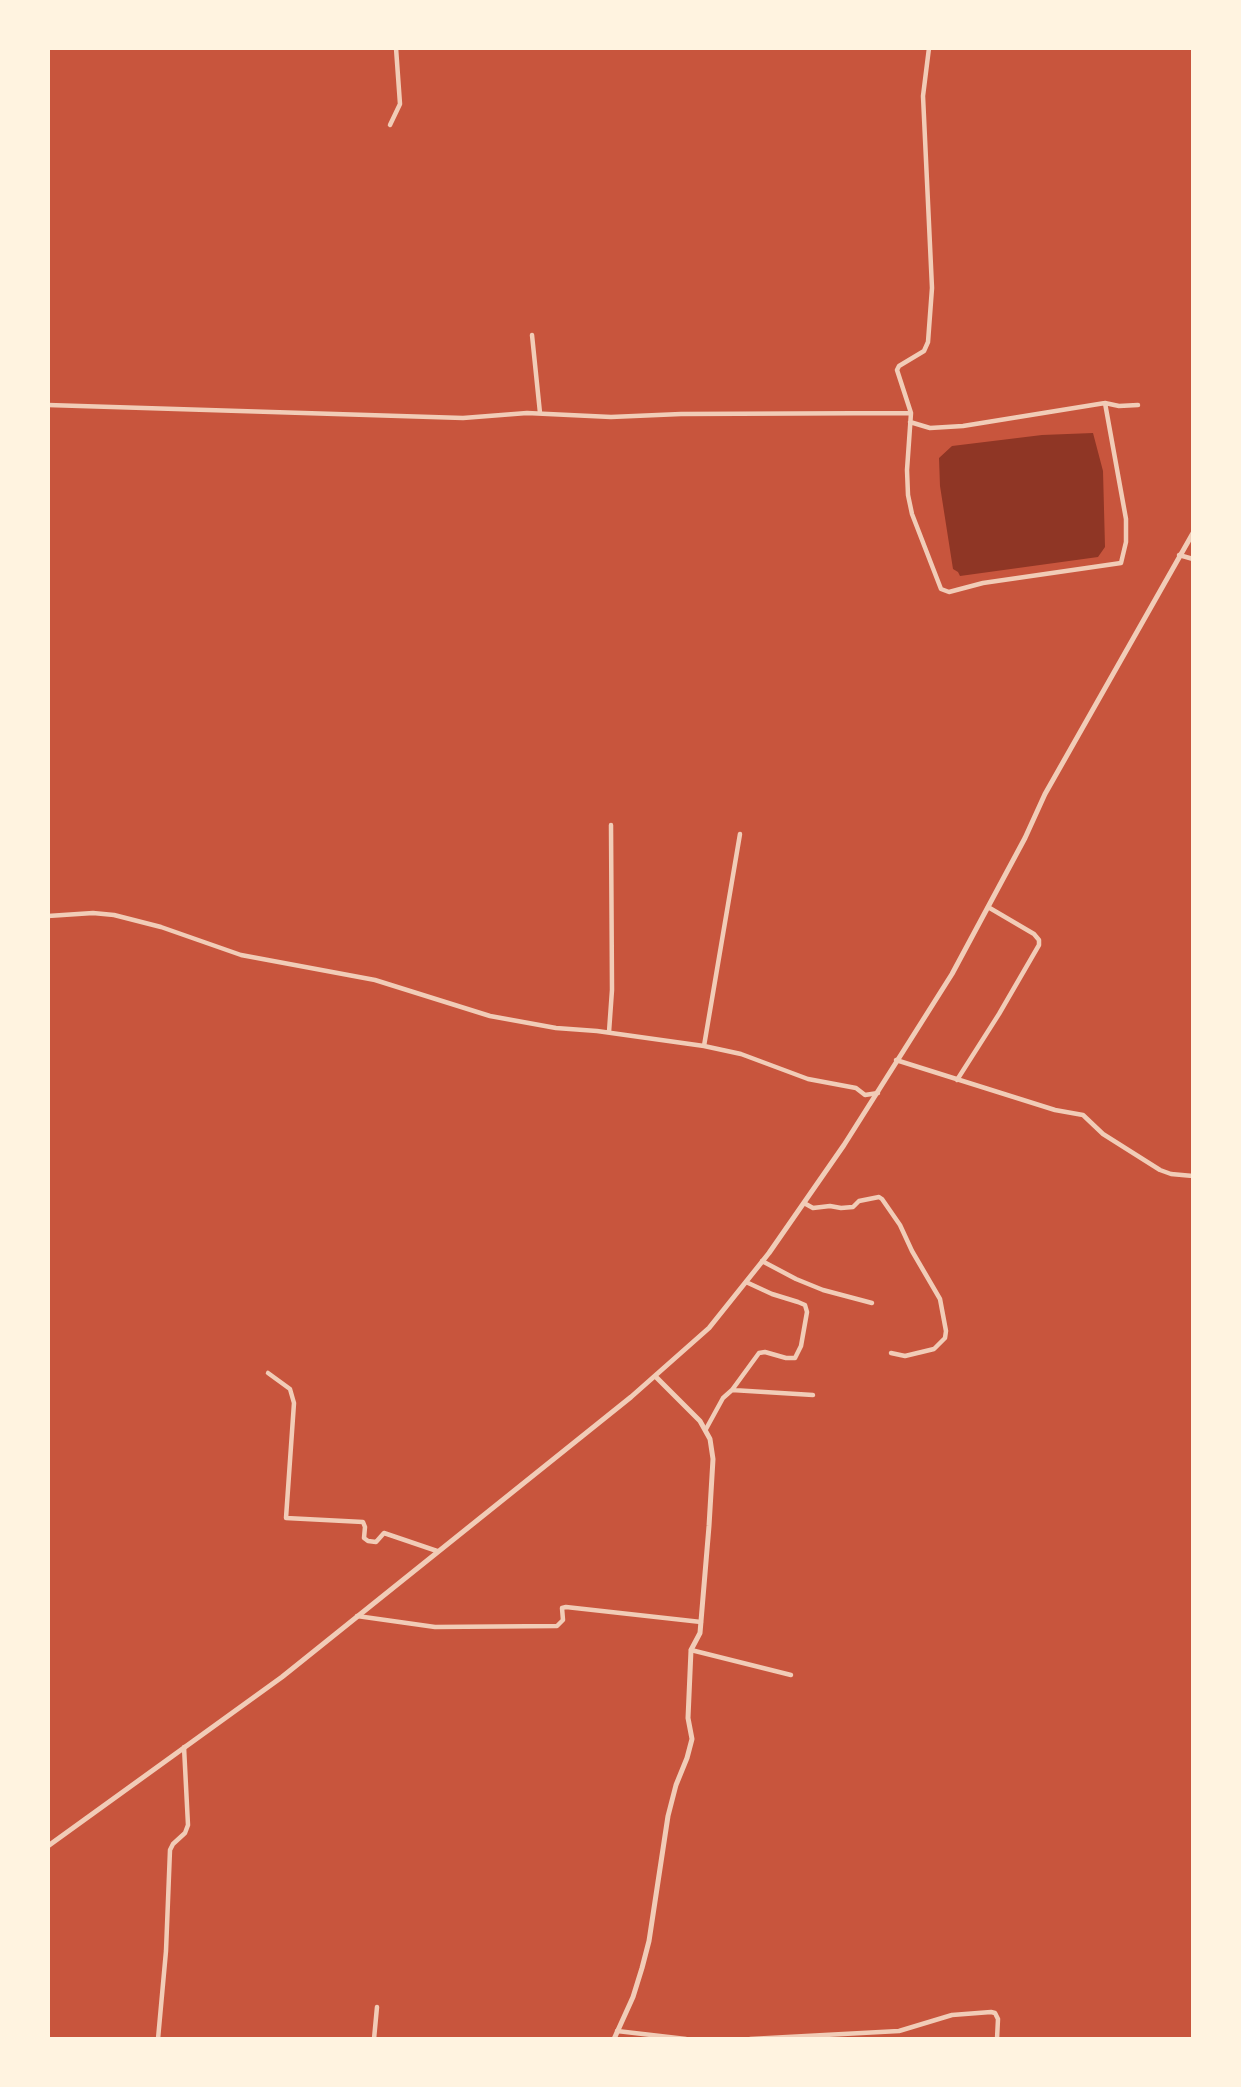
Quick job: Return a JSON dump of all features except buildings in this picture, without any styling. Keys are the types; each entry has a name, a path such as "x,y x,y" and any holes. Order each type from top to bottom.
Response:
{"street":[{"path":"390,125 400,104 396,48"},
{"path":"929,48 923,96 932,288 928,342 924,351 898,366 897,370 911,413 908,478 912,514 941,589 949,592 983,583 1121,563 1126,542 1126,519 1106,403"},
{"path":"531,335 540,413"},
{"path":"910,422 930,428 963,426 1106,403 1119,406 1138,405"},
{"path":"48,405 463,418 540,413 611,417 681,414 911,413"},
{"path":"48,1846 282,1677 655,1376 709,1328 804,1203 878,1093 896,1060 952,974 1046,794 1193,533"},
{"path":"1179,555 1193,559"},
{"path":"609,1032 612,990 611,825"},
{"path":"704,1046 740,834"},
{"path":"957,1080 1039,945 1039,940 1034,934 988,907"},
{"path":"48,916 93,913 114,915 144,922 248,957 366,978 490,1016 556,1028 609,1032 704,1046 741,1054 808,1079 856,1088 865,1095 878,1093"},
{"path":"896,1060 1055,1110 1083,1115 1103,1134 1160,1170 1171,1174 1193,1176"},
{"path":"804,1203 813,1208 830,1206 841,1208 879,1197 900,1225 940,1299 946,1332 945,1338 934,1349 905,1356 891,1353"},
{"path":"762,1261 796,1280 872,1303"},
{"path":"706,1429 723,1398 732,1390 759,1353 765,1352 795,1358 801,1346 807,1308 798,1302 772,1294 746,1282"},
{"path":"268,1373 290,1389 294,1402 286,1518 363,1522 365,1525 364,1538 368,1541 376,1542 384,1533 437,1551"},
{"path":"614,2039 633,1997 645,1959 666,1824 676,1785 692,1739 688,1718 691,1650 700,1633 713,1459 706,1429 655,1376"},
{"path":"732,1390 813,1395"},
{"path":"357,1617 435,1627 557,1626 563,1620 562,1608 566,1607 700,1622"},
{"path":"691,1650 791,1675"},
{"path":"158,2039 166,1951 170,1851 173,1844 185,1833 188,1825 184,1747"},
{"path":"374,2039 377,2007"},
{"path":"750,2039 899,2031 952,2016 991,2012 995,2013 998,2019 997,2039"},
{"path":"617,2031 686,2039"}],"shaded area":[{"path":"1093,433 1103,471 1105,547 1098,557 960,576 953,569 940,486 939,458 952,446 1042,435"}]}
